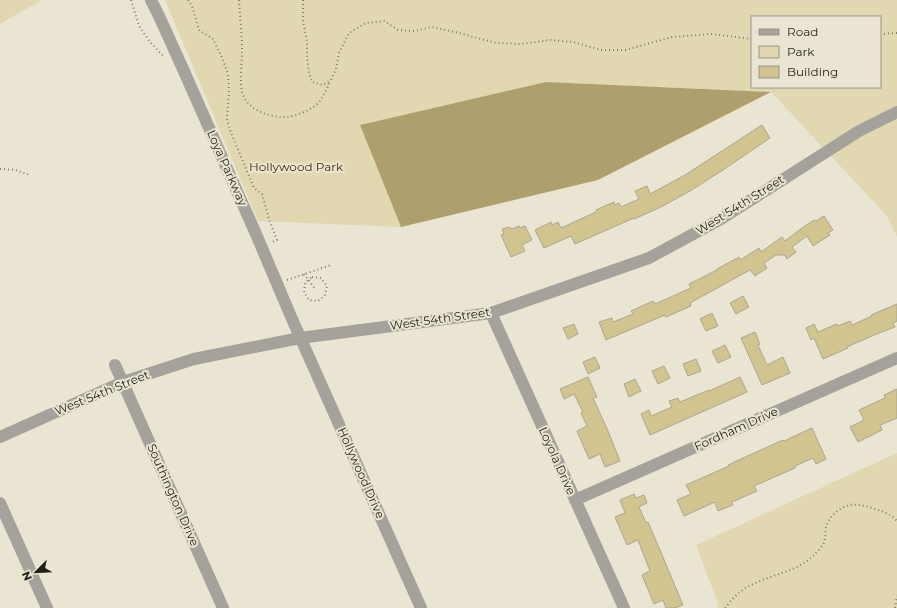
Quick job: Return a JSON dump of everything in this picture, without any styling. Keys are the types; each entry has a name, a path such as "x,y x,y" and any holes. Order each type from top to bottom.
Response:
{"street":[{"name":"Loya Parkway","path":"151,0 190,83 300,338"},
{"name":"West 54th Street","path":"0,437 122,382 194,359 300,338 492,313 649,258 721,219 859,131 897,112"},
{"name":"Loyola Drive","path":"492,313 624,608"},
{"name":"Hollywood Drive","path":"300,338 421,608"},
{"name":"Fordham Drive","path":"575,500 897,358"},
{"name":"Southington Drive","path":"115,365 223,608"},
{"path":"0,503 47,608"}],"path":[{"path":"131,0 142,30 150,42 167,61"},
{"path":"188,0 192,6 199,30 214,39 223,60 228,74 229,91 227,119 230,130 254,188 262,194 277,240"},
{"path":"239,0 242,51 241,89 243,97 251,106 263,113 275,117 297,115 308,110 319,102 336,69 339,54 349,33 366,23 384,21 398,30 415,31 432,27 496,43 521,44 550,40 573,42 601,50 626,50 672,37 712,34 751,39"},
{"path":"303,0 303,20 307,43 306,57 312,82 323,85 331,80"},
{"path":"881,34 897,33"},
{"path":"0,169 15,170 30,175"},
{"path":"295,276 331,265"},
{"path":"304,274 315,289"},
{"path":"312,277 321,278 326,286 325,295 318,300 309,300 304,292 305,283 309,280 312,277"},
{"path":"725,608 742,590 757,582 804,564 814,556 823,544 826,536 826,526 830,518 839,510 850,505 869,506 890,515 897,521"},
{"path":"895,608 897,596"}],"green space":[{"path":"0,0 42,0 0,24"},
{"name":"Hollywood Park","path":"165,0 897,0 897,237 887,216 771,92 546,82 360,125 401,227 258,221"},
{"path":"897,453 897,608 717,608 719,606 696,545"}],"shaded area":[{"path":"546,82 771,92 598,180 401,227 360,125"}],"building":[{"path":"762,125 770,138 690,191 661,207 575,244 571,236 544,248 535,230 551,222 552,225 558,222 561,228 614,202 615,205 619,203 621,207 639,199 635,191 647,186 650,194 685,175"},
{"path":"824,216 833,230 828,233 830,235 813,246 807,236 792,247 796,252 787,259 785,255 776,255 764,263 767,268 755,276 750,270 690,303 691,306 666,317 665,315 606,340 599,322 612,318 613,322 633,314 631,311 653,301 655,304 691,288 689,284 739,257 740,260 759,248 761,252 782,237 785,241 814,220 816,221"},
{"path":"519,226 520,228 525,226 532,240 522,245 525,251 511,257 501,235 504,234 502,229 509,227 512,229"},
{"path":"743,296 749,307 736,314 730,303"},
{"path":"897,304 897,321 893,323 895,327 847,347 848,348 823,359 814,338 811,340 806,328 814,324 818,332 837,324 838,326 850,321 852,325"},
{"path":"712,313 718,326 706,331 700,319"},
{"path":"574,324 578,334 568,339 563,328"},
{"path":"755,332 760,344 758,345 767,365 783,357 790,373 762,385 741,338"},
{"path":"725,345 731,357 718,363 712,351"},
{"path":"595,357 600,368 588,374 583,362"},
{"path":"696,359 701,371 688,376 683,364"},
{"path":"664,366 670,378 658,384 652,371"},
{"path":"588,377 597,397 593,398 620,461 605,467 600,454 589,459 577,431 587,426 581,413 583,412 574,394 564,399 560,389"},
{"path":"740,377 747,392 650,435 641,414 649,410 651,416 672,407 669,401 678,398 680,402"},
{"path":"635,379 641,391 629,397 624,384"},
{"path":"897,389 897,418 880,425 882,430 858,442 850,427 864,420 859,410 885,398 884,395"},
{"path":"812,428 826,459 816,464 813,458 795,466 795,468 754,486 757,491 732,502 733,505 718,511 715,502 684,516 677,500 691,494 686,485"},
{"path":"634,494 636,498 644,495 647,503 639,507 646,523 648,522 683,605 675,608 666,608 663,600 654,604 642,575 650,571 638,540 627,545 615,517 625,513 620,500"}]}
